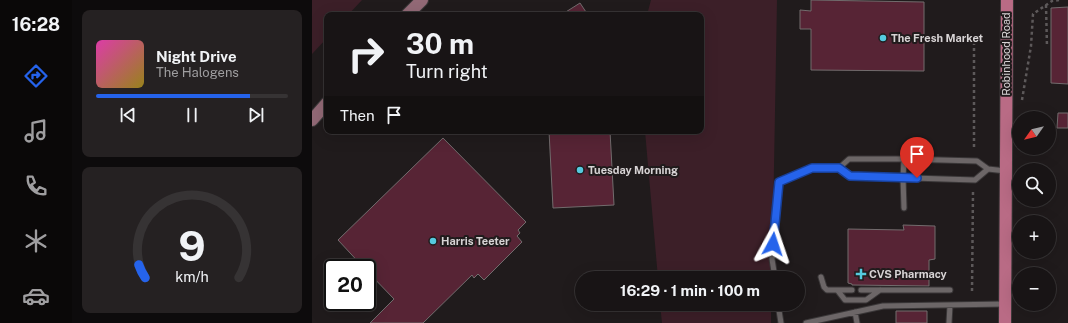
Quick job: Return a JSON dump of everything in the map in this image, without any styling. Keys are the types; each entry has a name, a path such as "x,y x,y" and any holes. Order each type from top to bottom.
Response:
{"main road":[{"name":"Robinhood Road","path":"1006,323 1007,0"}],"street":[{"path":"410,12 422,0"},
{"path":"312,120 324,106"}],"lane":[{"path":"839,168 849,159 904,159 977,161 988,169 1006,171"},
{"path":"904,159 904,208"},
{"path":"774,271 772,259 779,182 812,168 839,168 850,176 975,180 988,169"},
{"path":"821,277 825,289 838,291 852,290"},
{"path":"861,290 950,290"},
{"path":"838,291 846,300 866,300 880,290"},
{"path":"806,323 883,306 1006,304"},
{"path":"949,323 950,305"},
{"path":"779,311 781,323"},
{"path":"855,312 858,323"}],"path":[{"path":"1022,100 1031,46 1032,14 1052,1 1059,0"},
{"path":"1046,5 1047,47"},
{"path":"974,36 974,147"},
{"path":"972,291 973,192"}],"shaded area":[{"path":"312,0 362,0 351,12 324,12 324,41 312,54"},
{"path":"651,0 777,0 772,271 657,271 645,134 704,134 704,12 648,12"},
{"path":"661,311 771,311 771,323 662,323"}],"building":[{"path":"811,0 924,2 924,71 811,70 811,29 800,29 800,10 811,11"},
{"path":"580,3 586,12 566,12"},
{"path":"1068,7 1068,84 1051,83 1051,8"},
{"path":"1058,113 1068,113 1068,128 1057,128"},
{"path":"549,134 610,134 614,205 553,208"},
{"path":"443,138 526,222 518,230 520,233 517,236 522,242 484,280 478,274 474,278 472,275 423,323 370,323 394,299 376,280 376,259 356,259 338,240"},
{"name":"CVS Pharmacy","path":"903,225 935,226 935,259 929,260 929,286 852,285 848,283 848,229 904,230"},
{"path":"896,311 927,311 927,323 896,323"}],"place":[{"name":"The Fresh Market","path":"883,38"},
{"name":"Tuesday Morning","path":"580,170"},
{"name":"Harris Teeter","path":"433,241"},
{"name":"CVS Pharmacy","path":"861,274"}],"route":[{"path":"773,244 779,182 812,168 839,168 850,176 917,178"}]}
